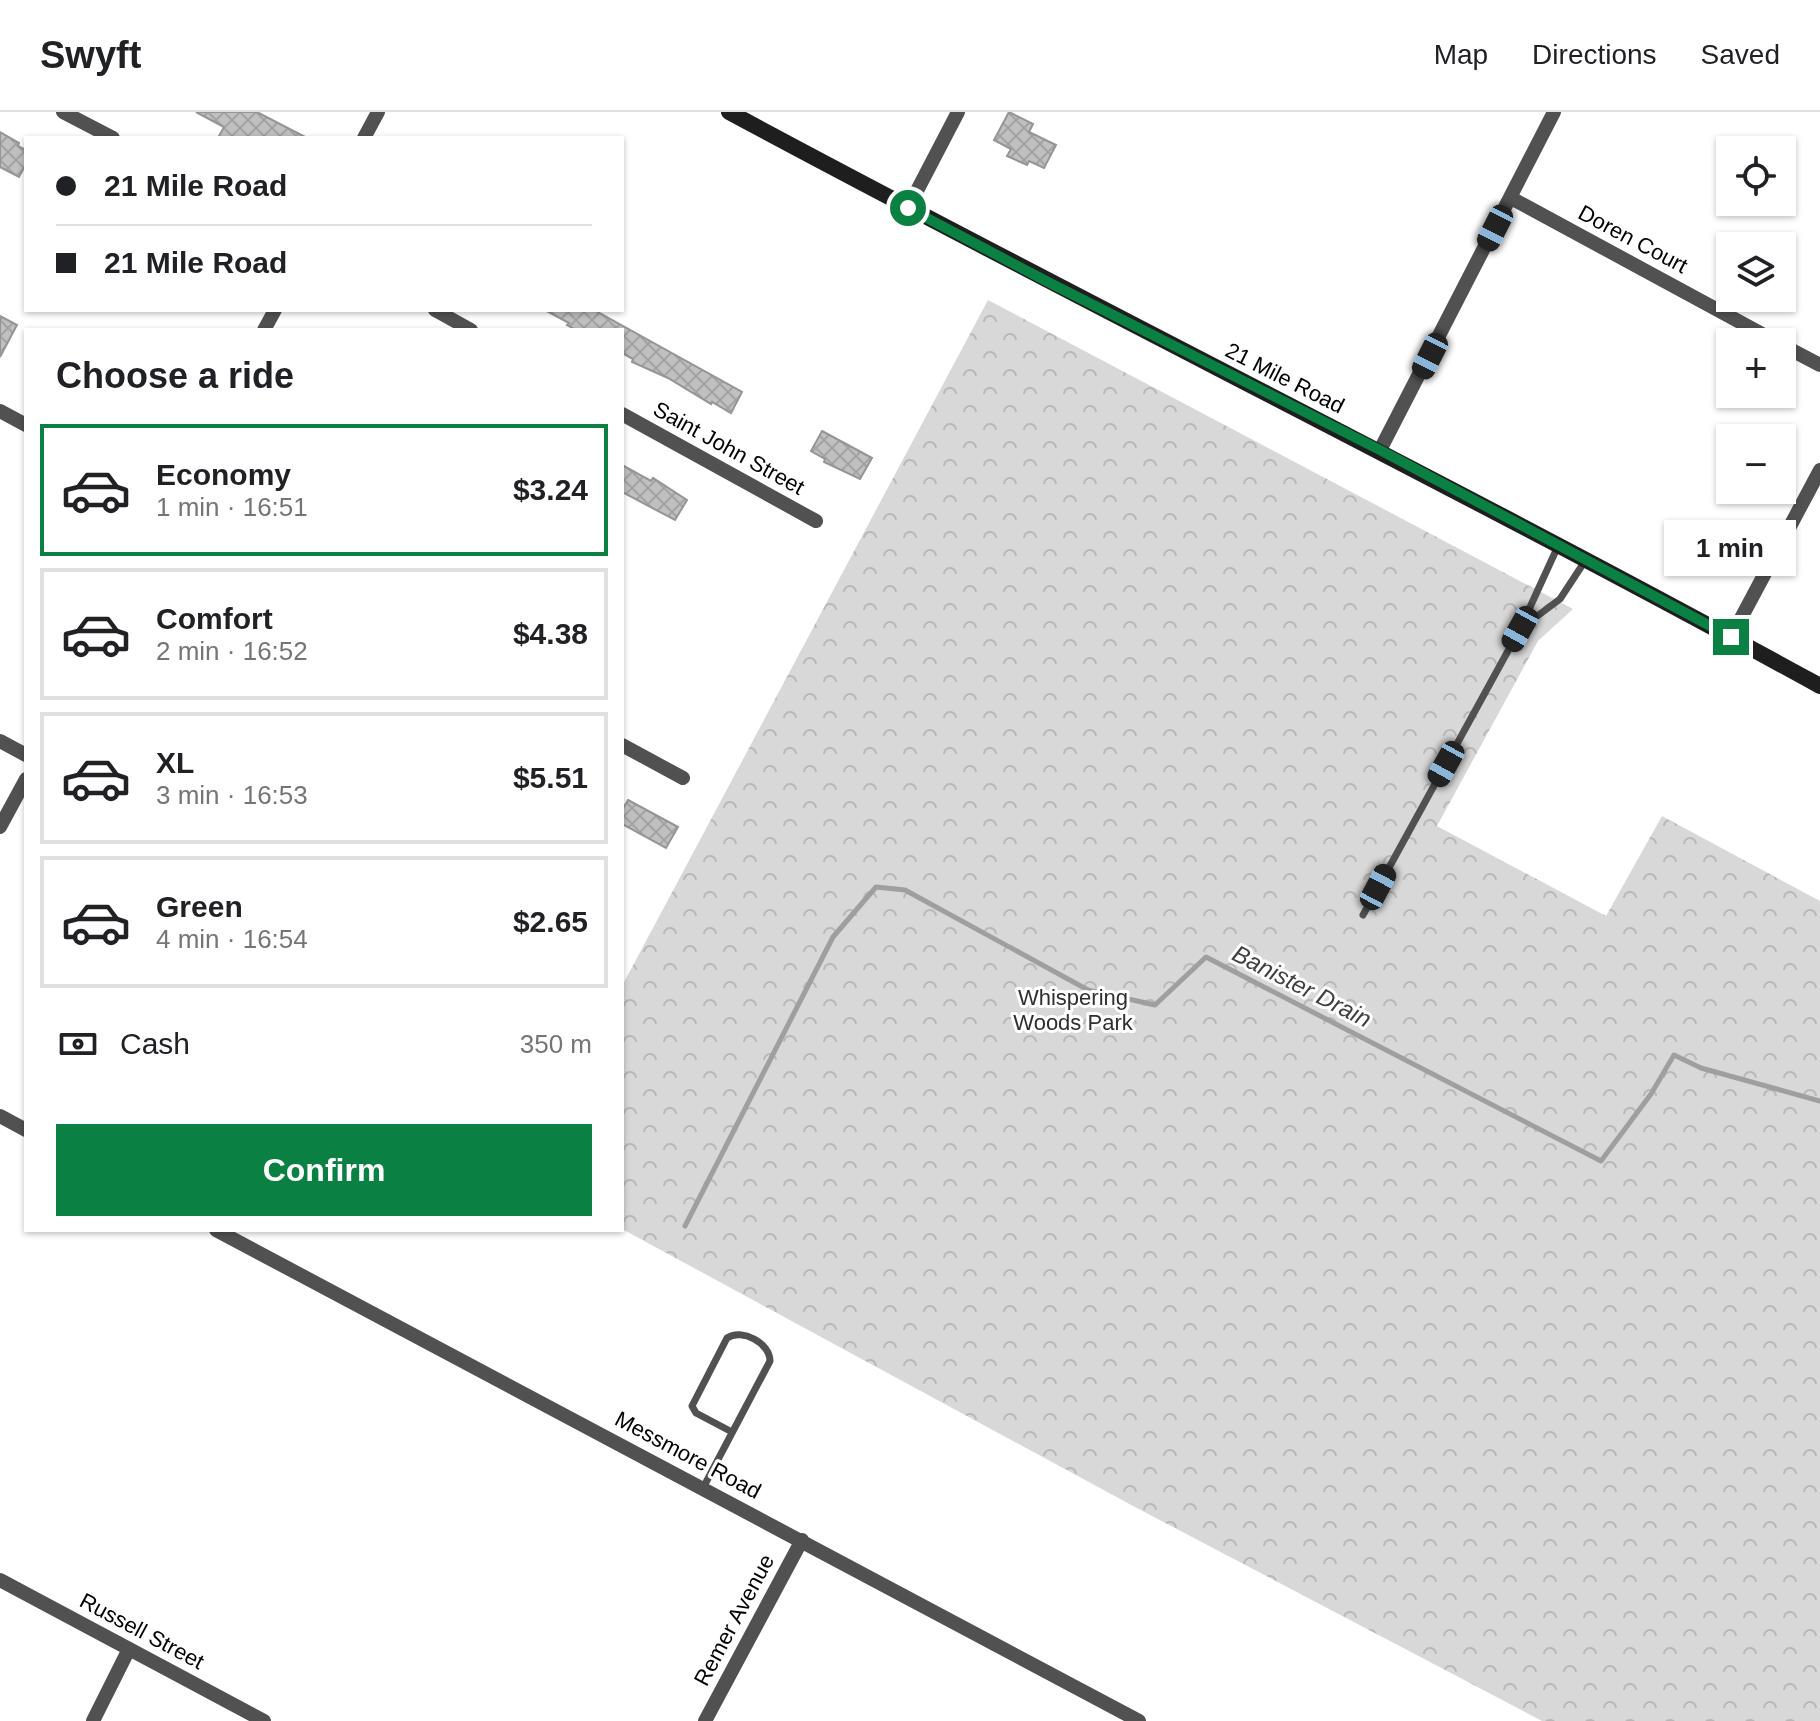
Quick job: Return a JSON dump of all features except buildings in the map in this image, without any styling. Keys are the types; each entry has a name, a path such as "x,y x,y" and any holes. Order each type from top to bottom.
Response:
{"street":[{"path":"63,112 109,136"},
{"path":"365,136 378,112"},
{"name":"21 Mile Road","path":"729,112 1050,283 1559,544 1820,686"},
{"path":"908,208 958,112"},
{"path":"1380,450 1554,112"},
{"name":"Doren Court","path":"1511,198 1751,328"},
{"path":"439,312 467,328"},
{"name":"Doren Court","path":"1796,352 1820,365"},
{"path":"0,411 24,424"},
{"name":"Saint John Street","path":"624,415 816,521"},
{"path":"1731,637 1820,470"},
{"path":"0,741 24,754"},
{"path":"624,746 683,778"},
{"path":"0,827 24,783"},
{"path":"0,1116 24,1129"},
{"name":"Messmore Road","path":"220,1232 1139,1721"},
{"name":"Remer Avenue","path":"705,1721 802,1540"},
{"name":"Russell Street","path":"0,1580 264,1721"},
{"path":"93,1721 129,1649"}],"lane":[{"path":"1363,915 1520,629 1559,544"},
{"path":"1520,629 1560,599 1587,559"},
{"path":"703,1488 770,1361 770,1353 765,1346 742,1334 727,1338 692,1406 696,1413 732,1432"}],"green space":[{"name":"Whispering Woods Park","path":"988,300 1573,609 1538,641 1437,826 1606,916 1662,816 1820,901 1820,1721 1542,1721 1133,1506 624,1230 624,982"}],"waterway":[{"name":"Banister Drain","path":"685,1226 833,937 876,887 905,890 1088,990 1155,1005 1206,957 1601,1161 1651,1094 1674,1055 1701,1068 1820,1101"}],"route":[{"path":"908,208 1380,450 1731,637"}]}
